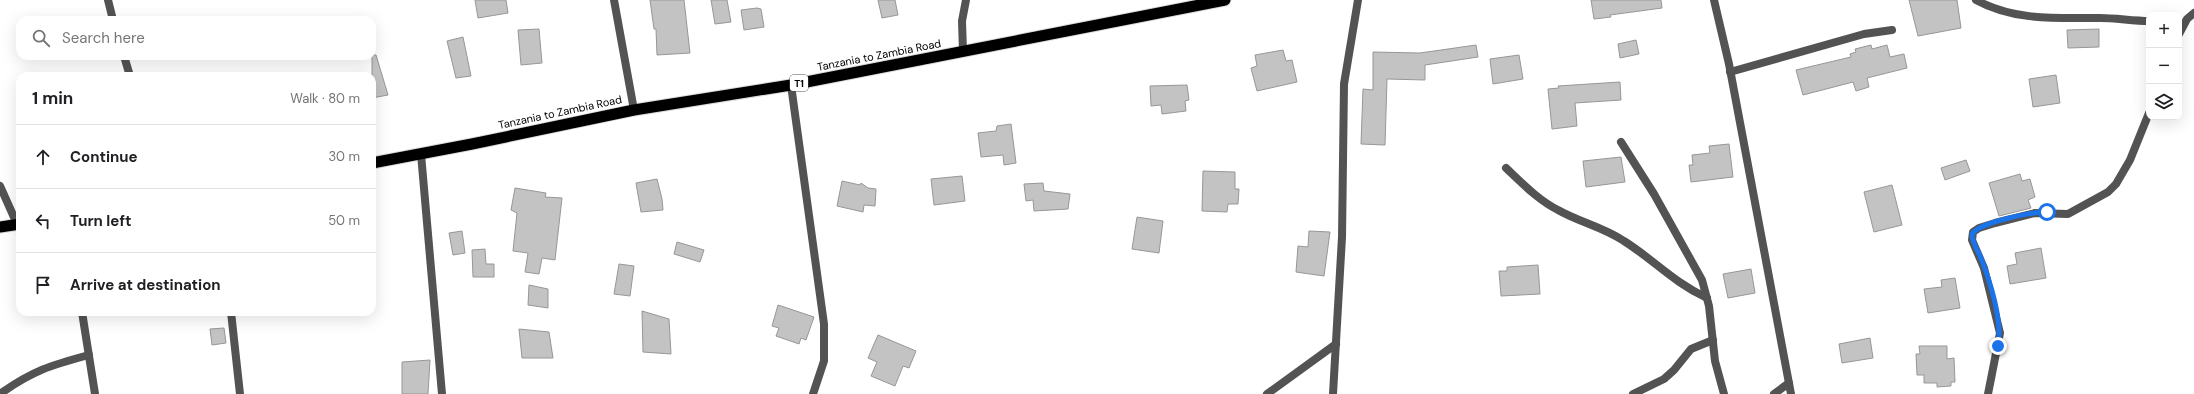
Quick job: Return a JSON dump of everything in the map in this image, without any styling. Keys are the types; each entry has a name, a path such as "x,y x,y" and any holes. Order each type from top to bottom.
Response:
{"highway":[{"name":"Tanzania to Zambia Road","path":"376,162 634,110 791,85 1225,0"},
{"path":"0,227 16,224"}],"street":[{"path":"108,0 112,16"},
{"path":"614,0 634,110"},
{"path":"963,52 962,21 966,0"},
{"path":"1333,394 1342,237 1344,84 1358,0"},
{"path":"1714,0 1730,72 1791,394"},
{"path":"1976,0 2002,12 2041,17 2102,18 2146,21"},
{"path":"2183,20 2194,13"},
{"path":"1730,72 1864,34 1892,30"},
{"path":"125,60 129,72"},
{"path":"791,85 824,324 824,361 813,394"},
{"path":"1988,394 2000,333 1984,268 1972,240 1973,232 1978,228 2035,213 2068,214 2108,192 2116,184 2130,160 2146,120"},
{"path":"1621,142 1694,262 1702,280 1707,298 1715,361 1724,394"},
{"path":"421,154 442,394"},
{"path":"1506,168 1531,191 1558,210 1614,234 1670,277 1707,298"},
{"path":"0,186 16,218"},
{"path":"83,316 95,394"},
{"path":"231,316 240,394"},
{"path":"1633,394 1664,379 1674,370 1691,349 1713,340"},
{"path":"1267,394 1336,344"},
{"path":"0,394 25,376 52,365 89,355"},
{"path":"1774,394 1789,383"}],"building":[{"path":"475,0 506,0 508,13 478,18"},
{"path":"650,0 684,0 690,53 657,55 656,29 654,29"},
{"path":"711,0 727,0 731,22 715,24"},
{"path":"878,0 895,0 898,15 882,18"},
{"path":"1591,0 1661,0 1662,8 1610,15 1611,17 1594,19"},
{"path":"1909,0 1957,0 1961,28 1918,36"},
{"path":"761,9 764,27 744,30 741,10"},
{"path":"539,29 542,63 521,65 518,30"},
{"path":"2099,29 2099,47 2068,48 2067,30"},
{"path":"463,37 471,76 456,78 447,41"},
{"path":"1636,40 1639,54 1620,58 1618,44"},
{"path":"1476,45 1478,57 1425,65 1425,80 1387,79 1385,145 1361,144 1363,89 1373,90 1373,52 1420,53"},
{"path":"1871,45 1872,49 1887,45 1890,57 1904,54 1907,68 1867,78 1869,87 1856,91 1853,82 1803,95 1796,70 1851,57 1850,54 1856,52 1855,49"},
{"path":"1283,50 1286,61 1292,60 1297,82 1257,91 1251,68 1257,66 1255,55"},
{"path":"376,55 388,95 376,97 376,72 372,72 372,60 376,60"},
{"path":"1519,55 1523,79 1493,84 1490,59"},
{"path":"2056,75 2060,103 2033,107 2029,79"},
{"path":"1620,82 1621,100 1575,103 1577,126 1552,129 1548,89 1559,88 1558,86"},
{"path":"1187,85 1189,100 1185,101 1186,111 1162,114 1161,105 1151,106 1150,86"},
{"path":"1011,124 1016,163 1004,165 1003,155 981,157 978,133 996,131 997,126"},
{"path":"1729,144 1733,177 1691,182 1689,165 1693,165 1692,155 1710,153 1709,146"},
{"path":"1621,157 1625,182 1586,187 1583,161"},
{"path":"1966,160 1970,171 1945,180 1941,168"},
{"path":"1203,171 1235,172 1235,189 1239,189 1238,204 1228,204 1227,212 1202,211"},
{"path":"2020,174 2022,181 2030,179 2035,197 2028,200 2031,208 1999,216 1989,183"},
{"path":"962,176 965,201 934,205 931,179"},
{"path":"657,179 663,210 641,212 636,183"},
{"path":"842,181 860,185 861,183 868,188 876,189 875,206 864,205 863,212 837,206"},
{"path":"1043,183 1044,191 1070,194 1068,209 1034,211 1033,200 1026,201 1024,184"},
{"path":"1892,185 1902,225 1874,232 1864,192"},
{"path":"515,188 546,193 545,197 562,198 555,260 542,258 539,274 525,272 528,253 513,251 517,213 511,210"},
{"path":"1137,217 1163,221 1159,253 1132,249"},
{"path":"462,231 465,253 453,255 449,233"},
{"path":"1309,231 1330,232 1324,276 1296,272 1298,246 1308,247"},
{"path":"677,242 704,250 700,262 674,254"},
{"path":"2041,248 2046,278 2010,284 2007,266 2017,264 2015,253"},
{"path":"485,249 486,264 494,264 494,277 473,277 472,250"},
{"path":"619,264 634,266 630,296 614,294"},
{"path":"1538,265 1540,294 1501,296 1499,271 1507,271 1507,267"},
{"path":"1751,269 1755,293 1728,298 1723,274"},
{"path":"1955,278 1960,308 1928,313 1924,289 1942,287 1941,280"},
{"path":"529,285 548,289 548,308 528,305"},
{"path":"778,305 814,317 806,340 801,338 799,344 776,336 779,328 772,326"},
{"path":"642,311 669,319 671,354 643,352"},
{"path":"224,328 226,343 212,345 210,329"},
{"path":"519,329 549,332 553,358 522,358"},
{"path":"878,335 916,351 909,368 903,366 895,386 871,376 877,362 868,358"},
{"path":"1870,338 1873,358 1842,363 1839,344"},
{"path":"1919,346 1947,346 1947,359 1954,358 1955,382 1951,382 1951,386 1937,387 1937,383 1924,383 1924,375 1917,375 1916,354 1920,354"},
{"path":"430,360 428,394 402,394 402,362"}],"route":[{"path":"1998,346 2000,333 1997,316 1984,268 1972,240 1972,234 1978,228 1995,223 2035,213 2047,212"}]}
